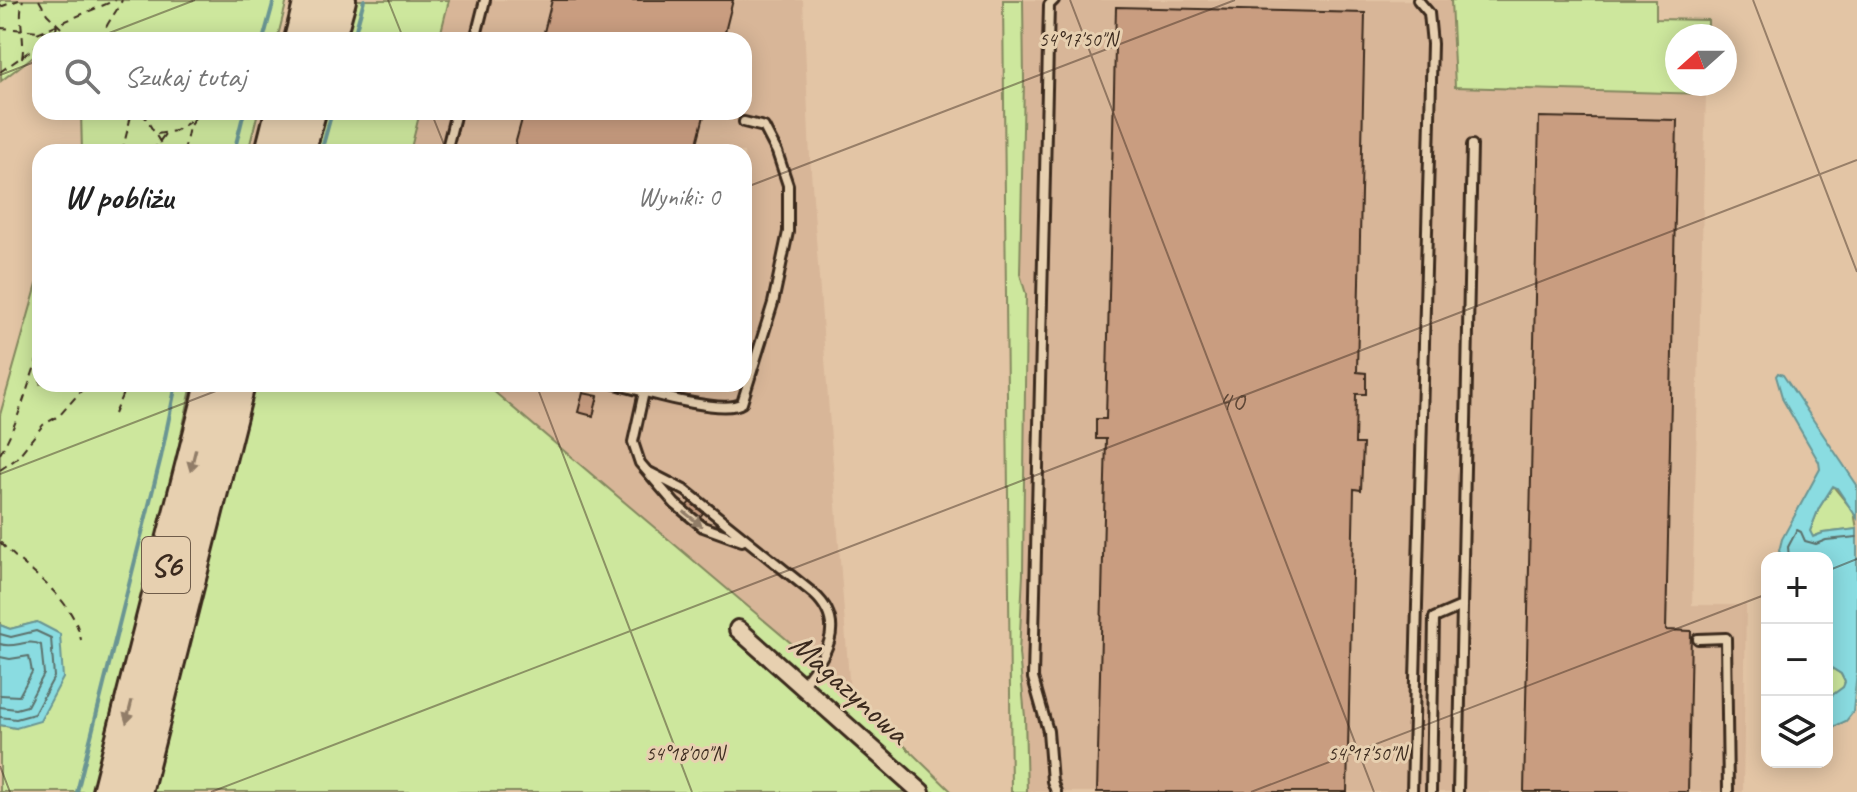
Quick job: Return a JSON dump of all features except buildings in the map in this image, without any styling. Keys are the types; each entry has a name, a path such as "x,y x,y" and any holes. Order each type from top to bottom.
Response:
{"highway":[{"path":"302,32 310,0"},
{"path":"331,32 340,0"},
{"path":"273,144 279,120"},
{"path":"301,144 308,120"},
{"name":"S6","path":"108,792 210,392"},
{"name":"S6","path":"136,792 237,392"}],"street":[{"name":"Magazynowa","path":"738,629 921,792"}],"lane":[{"path":"477,32 485,0"},
{"path":"1054,0 1049,5 1033,678 1048,731 1052,781 1056,792"},
{"path":"1412,792 1432,44 1429,13 1418,0"},
{"path":"448,144 454,120"},
{"path":"744,122 764,127 777,152 789,194 788,232 778,284 752,371"},
{"path":"1458,792 1472,145"},
{"path":"746,392 739,406 729,408 682,402 644,392 633,442 640,463 675,504 703,527 750,544"},
{"path":"649,472 686,491 814,594 828,611 830,635 827,651 802,685"},
{"path":"1431,792 1434,618 1462,606"},
{"path":"1698,639 1726,638 1728,792"}],"path":[{"path":"0,7 21,0 25,44 22,58"},
{"path":"39,0 47,14 65,32"},
{"path":"39,32 116,0"},
{"path":"104,32 122,0"},
{"path":"55,32 57,24"},
{"path":"0,28 32,32"},
{"path":"0,72 32,50"},
{"path":"124,144 130,120"},
{"path":"147,120 161,144"},
{"path":"155,134 175,131 192,120"},
{"path":"186,144 192,120"},
{"path":"157,144 166,133"},
{"path":"0,454 23,409 25,390 32,372"},
{"path":"0,470 16,459 43,425 60,415 80,392"},
{"path":"114,414 124,392"},
{"path":"0,542 66,603 79,627 81,640"}],"shaded area":[{"path":"449,0 803,0 810,158 850,693 494,392 752,392 752,144 412,144 418,120 752,120 752,32 441,32"},
{"path":"1023,0 1451,0 1456,87 1706,96 1692,605 1746,605 1743,792 1027,792 1019,653 1023,574 1026,294 1020,274"}],"green space":[{"path":"0,0 287,0 279,32 32,32 32,57 1,81"},
{"path":"356,0 449,0 441,32 347,32"},
{"path":"1003,0 1023,0 1020,274 1026,294 1023,574 1019,653 1027,792 1011,792"},
{"path":"1451,0 1656,0 1656,19 1708,20 1708,24 1665,24 1665,93 1455,87"},
{"path":"81,120 256,120 250,144 82,144"},
{"path":"322,120 418,120 412,144 315,144"},
{"path":"32,302 32,392 190,392 92,792 0,792 0,725 16,728 37,622 10,629 0,625 0,415"},
{"path":"250,392 494,392 850,693 952,792 147,792"},
{"path":"1833,486 1854,512 1857,529 1812,537 1810,531 1819,508"},
{"path":"1833,669 1841,674 1844,687 1833,695"}],"water":[{"path":"1778,373 1783,375 1857,485 1857,518 1833,486 1819,508 1810,531 1813,537 1857,529 1857,672 1853,712 1846,721 1833,727 1833,694 1845,682 1841,674 1833,669 1833,552 1779,551 1782,539 1820,469 1819,462 1783,400 1776,376"},
{"path":"37,622 60,634 63,678 40,721 16,728 0,725 0,625 10,629"}],"waterway":[{"path":"265,32 274,0"},
{"path":"355,32 364,0"},
{"path":"236,144 242,120"},
{"path":"323,144 330,120"},
{"path":"77,792 174,392"}]}
